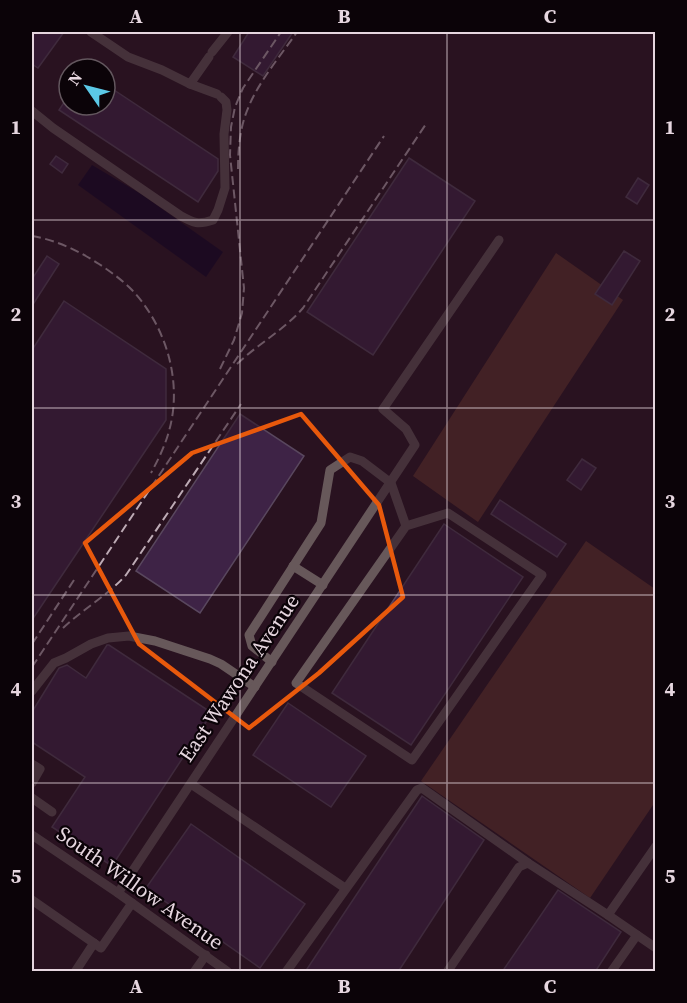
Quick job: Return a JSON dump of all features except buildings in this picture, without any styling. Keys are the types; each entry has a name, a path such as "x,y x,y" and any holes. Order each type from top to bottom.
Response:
{"street":[{"path":"32,111 181,216 201,224 213,220 225,188 226,102 219,95 128,57 91,32"},
{"path":"190,84 228,32"},
{"name":"East Wawona Avenue","path":"118,893 415,445 406,429 383,409 499,240"},
{"path":"272,662 252,646 249,634 321,524 330,470 350,457 362,461 391,483 406,526"},
{"path":"448,513 542,575 412,760 296,683 406,526 448,513"},
{"path":"293,566 323,585"},
{"path":"32,691 54,663 91,644 108,638 129,636 155,641 210,659 255,687"},
{"path":"32,764 40,770 32,783"},
{"path":"191,784 345,888"},
{"path":"286,972 417,790 422,788 528,863 656,948"},
{"path":"32,798 52,812"},
{"name":"South Willow Avenue","path":"32,835 228,972"},
{"path":"608,915 656,846"},
{"path":"447,972 519,867 528,863"},
{"path":"32,900 101,948 132,903"},
{"path":"611,972 637,934"},
{"path":"75,972 94,943"},
{"path":"194,972 206,955"}],"highlighted area":[{"path":"301,414 379,505 403,597 319,673 249,728 139,644 85,543 192,453"}],"shaded area":[{"path":"92,165 141,194 223,252 206,277 78,185"},
{"path":"556,253 623,300 478,522 413,476"},
{"path":"586,541 655,589 655,802 590,898 421,781"}],"railway":[{"path":"220,369 234,340 242,313 244,288 230,155 231,127 235,107 243,88 281,32"},
{"path":"238,169 241,132 251,101 297,32"},
{"path":"237,364 303,308 426,124"},
{"path":"32,667 384,136"},
{"path":"32,236 67,247 103,267 132,290 154,320 168,356 174,393 169,431 151,473"},
{"path":"63,628 126,575 241,404"},
{"path":"32,644 76,577"}]}
